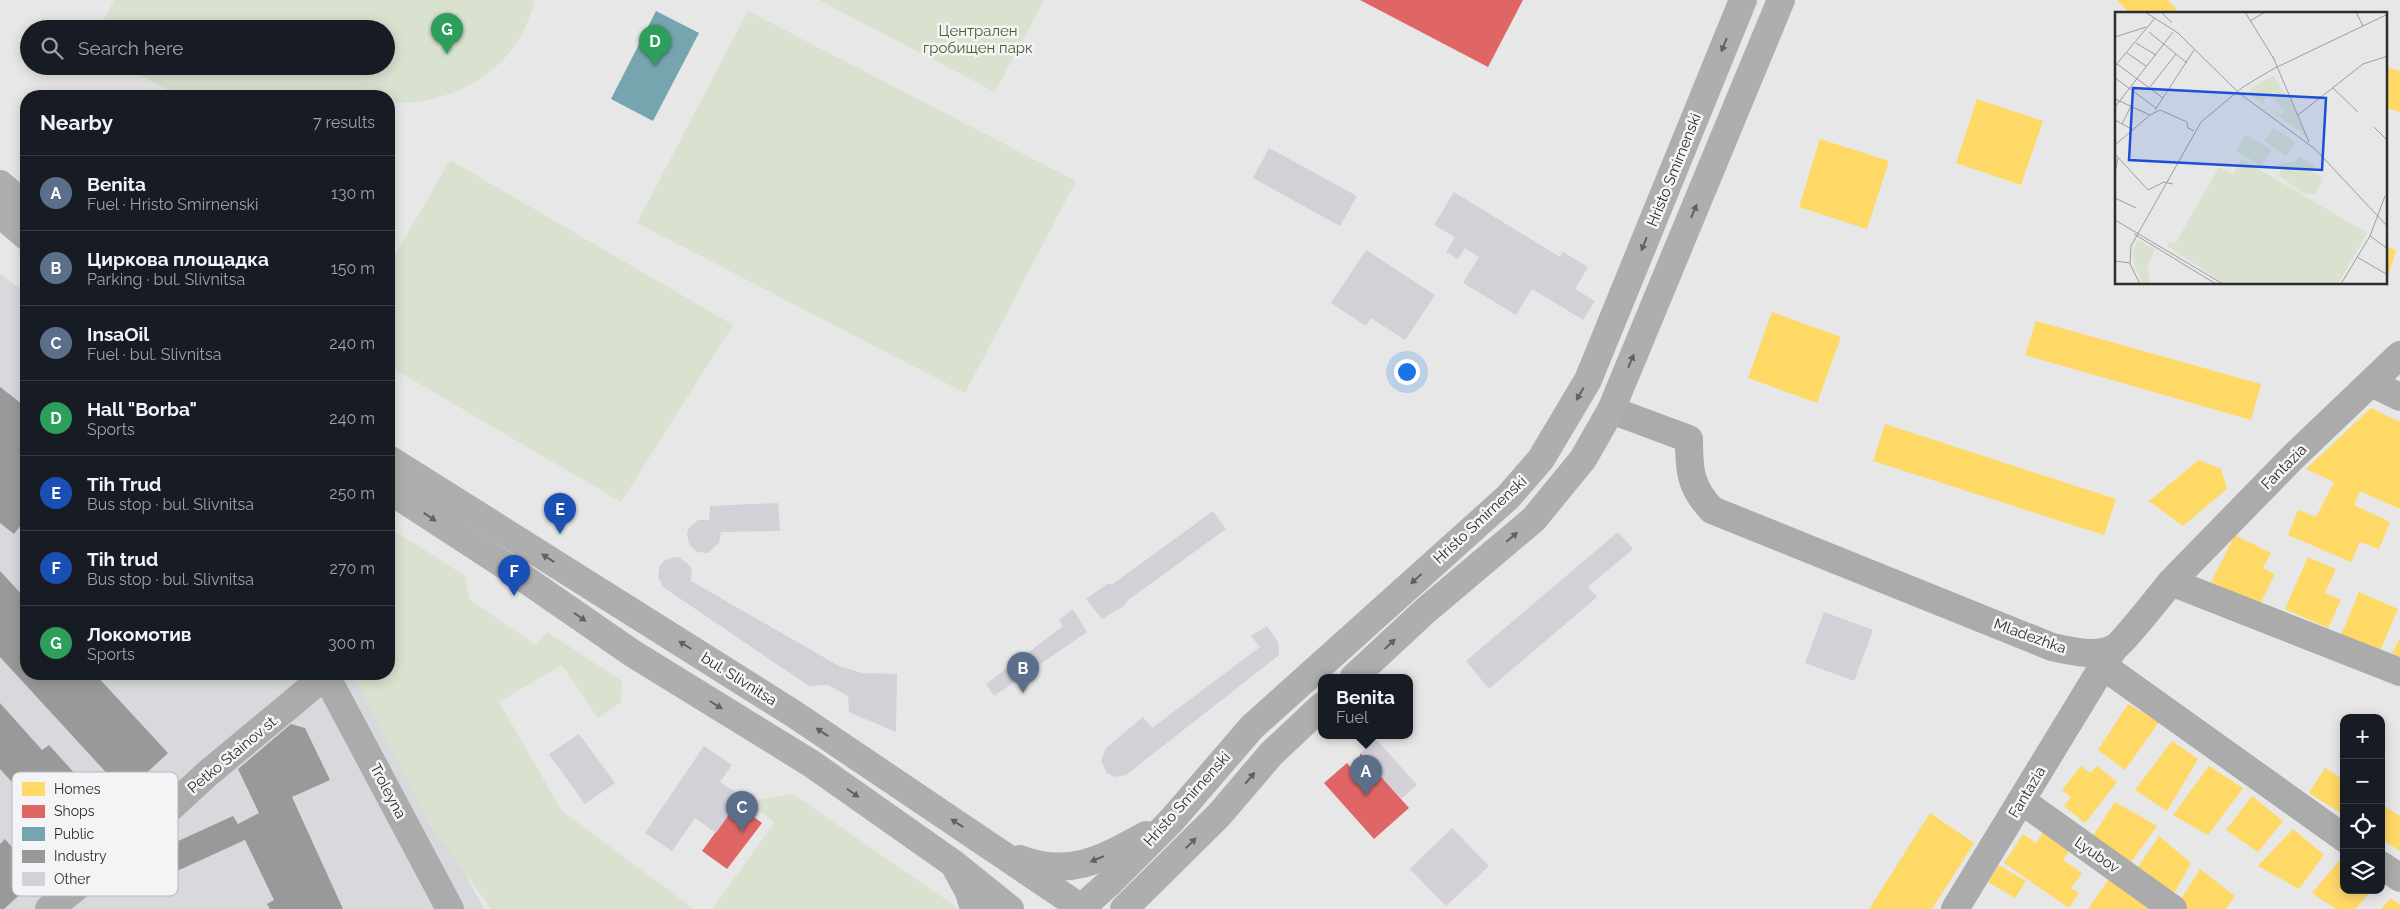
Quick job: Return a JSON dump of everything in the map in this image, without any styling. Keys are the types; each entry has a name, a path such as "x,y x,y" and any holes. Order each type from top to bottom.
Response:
{"main road":[{"name":"Hristo Smirnenski","path":"1081,909 1171,820 1252,727 1508,498 1542,459 1588,380 1743,0"},
{"name":"Hristo Smirnenski","path":"1357,674 1425,611 1534,519 1583,459 1611,410 1781,0"},
{"path":"0,184 20,201"},
{"path":"0,214 20,231"},
{"name":"bul. Slivnitsa","path":"395,463 794,714 997,850 1081,909"},
{"path":"395,494 512,570 632,653 812,764 954,864 1010,909"},
{"name":"Hristo Smirnenski","path":"1124,909 1218,815 1271,754 1318,710"},
{"path":"997,850 1039,866 1076,866 1116,851 1171,820"},
{"path":"954,864 969,892 974,909"},
{"path":"1155,909 1163,870"}],"street":[{"name":"Fantazia","path":"2171,582 2294,456 2400,355"},
{"path":"2370,383 2400,397"},
{"name":"Mladezhka","path":"1611,410 1689,439 1692,479 1699,496 1712,510 2052,647 2076,652 2100,652 2109,657"},
{"path":"2340,835 2109,657 2171,582 2400,672"},
{"name":"Fantazia","path":"1955,909 2109,657"},
{"name":"Petko Stainov st.","path":"178,800 320,680"},
{"name":"Troleyna","path":"329,680 450,909"},
{"name":"Lyubov","path":"2022,801 2173,909"},
{"path":"2385,868 2400,878"},
{"name":"Petko Stainov st.","path":"49,909 65,896"}],"shaded area":[{"path":"0,274 20,289 20,680 362,680 484,909 0,909"}],"green space":[{"path":"114,0 535,0 526,25 514,46 499,64 481,78 461,89 438,97 395,104 395,90 168,90 140,75 395,75 395,20 104,20"},
{"name":"Централен гробищен парк","path":"819,0 1044,0 995,92"},
{"path":"748,11 1076,181 965,393 637,223"},
{"path":"450,160 733,325 621,502 395,370 395,256"},
{"path":"395,531 465,576 470,600 536,645 547,632 622,681 621,702 598,718 562,665 499,702 562,811 694,909 491,909 429,823 356,680 395,680"},
{"path":"793,794 958,909 712,909 775,822 746,802"}],"building: Homes":[{"path":"2117,0 2168,0 2178,11 2177,12 2128,12"},
{"path":"2388,68 2400,71 2400,112 2388,109"},
{"path":"1977,99 2043,121 2021,185 1956,163"},
{"path":"1820,139 1889,161 1867,229 1799,207"},
{"path":"2388,248 2396,250 2388,277"},
{"path":"1772,312 1841,337 1817,403 1748,378"},
{"path":"2036,321 2261,384 2251,420 2025,355"},
{"path":"2371,408 2400,422 2400,509 2360,491 2354,505 2390,522 2379,549 2360,542 2351,562 2288,535 2298,510 2316,517 2334,482 2306,469"},
{"path":"1885,424 2116,499 2104,535 1873,461"},
{"path":"2199,460 2221,469 2227,489 2183,526 2149,501"},
{"path":"2235,535 2271,553 2263,568 2275,574 2259,606 2211,582"},
{"path":"2308,557 2336,569 2325,593 2341,600 2328,628 2285,609"},
{"path":"2359,592 2398,609 2380,651 2341,635"},
{"path":"2400,638 2400,657 2392,653"},
{"path":"2128,704 2159,722 2125,770 2098,750"},
{"path":"2172,741 2198,759 2167,811 2135,790"},
{"path":"2081,766 2090,773 2097,766 2117,782 2085,823 2064,806 2071,797 2062,790"},
{"path":"2209,766 2243,788 2208,835 2173,815"},
{"path":"2325,768 2340,777 2340,812 2309,793"},
{"path":"2252,796 2283,821 2258,852 2226,830"},
{"path":"2115,802 2157,826 2129,865 2089,842"},
{"path":"2385,807 2400,816 2400,851 2385,842"},
{"path":"1930,813 1974,843 1932,909 1869,909"},
{"path":"2293,829 2324,855 2299,889 2258,866"},
{"path":"2044,831 2070,849 2063,860 2082,873 2071,888 2079,893 2069,908 2004,863 2023,834 2036,843"},
{"path":"2159,836 2191,863 2171,899 2134,873"},
{"path":"2339,861 2340,894 2368,894 2356,909 2336,909 2312,893"},
{"path":"1999,865 2026,881 2015,898 1988,882"},
{"path":"2200,869 2235,896 2226,909 2186,909 2178,904"},
{"path":"2111,876 2152,909 2088,909"},
{"path":"2391,898 2400,905 2400,909 2381,909"}],"building: Shops":[{"path":"1360,0 1523,0 1488,67"},
{"path":"1360,753 1409,808 1374,839 1324,783 1347,763 1360,778"},
{"path":"736,804 762,823 727,869 702,851"}],"building: Public":[{"path":"656,11 699,33 653,121 611,99"}],"building: Industry":[{"path":"0,387 20,402 20,526 14,534 0,523"},
{"path":"0,571 20,593 20,679 0,657"},
{"path":"21,680 101,680 168,753 148,772 106,772"},
{"path":"0,703 42,750 49,745 73,772 12,772 12,782 0,769"},
{"path":"291,724 305,728 330,780 292,797 343,909 270,909 267,904 274,900 245,840 178,871 178,841 233,816 238,824 259,813 238,769"},
{"path":"5,839 12,847 12,896 18,896 4,909 0,909 0,844"}],"building: Other":[{"path":"1269,148 1357,196 1340,226 1253,178"},
{"path":"1454,192 1560,257 1563,252 1588,267 1575,289 1595,301 1583,320 1532,289 1516,315 1463,283 1479,257 1465,248 1458,259 1446,252 1455,237 1434,225"},
{"path":"1366,250 1435,295 1405,340 1371,318 1366,326 1331,303"},
{"path":"778,503 780,531 721,532 719,543 708,553 697,552 689,544 687,533 689,528 698,520 709,520 710,506"},
{"path":"1213,511 1226,529 1128,600 1124,606 1102,619 1086,599 1107,584 1113,584"},
{"path":"1618,532 1633,549 1588,587 1597,597 1489,689 1466,661"},
{"path":"674,557 680,558 689,565 692,570 691,581 839,666 862,673 897,674 896,732 849,712 848,696 828,685 809,686 663,587 658,577 660,565"},
{"path":"1073,609 1087,632 994,696 986,684 1063,626 1059,620"},
{"path":"1824,612 1873,630 1854,681 1805,663"},
{"path":"1267,626 1278,642 1279,655 1126,775 1116,777 1107,773 1101,761 1106,748 1143,717 1152,728 1260,647 1251,636"},
{"path":"579,734 615,783 585,804 549,754"},
{"path":"1376,739 1417,785 1401,799 1360,753"},
{"path":"704,746 732,765 720,782 742,796 716,833 695,818 672,851 645,833"},
{"path":"1452,828 1489,866 1446,906 1410,869"}],"place":[{"name":"Локомотив","path":"447,54"},
{"name":"Hall \"Borba\"","path":"655,66"},
{"name":"Tih Trud","path":"560,534"},
{"name":"Tih trud","path":"514,596"},
{"name":"Циркова площадка","path":"1023,693"},
{"name":"Benita","path":"1366,796"},
{"name":"InsaOil","path":"742,832"}]}
